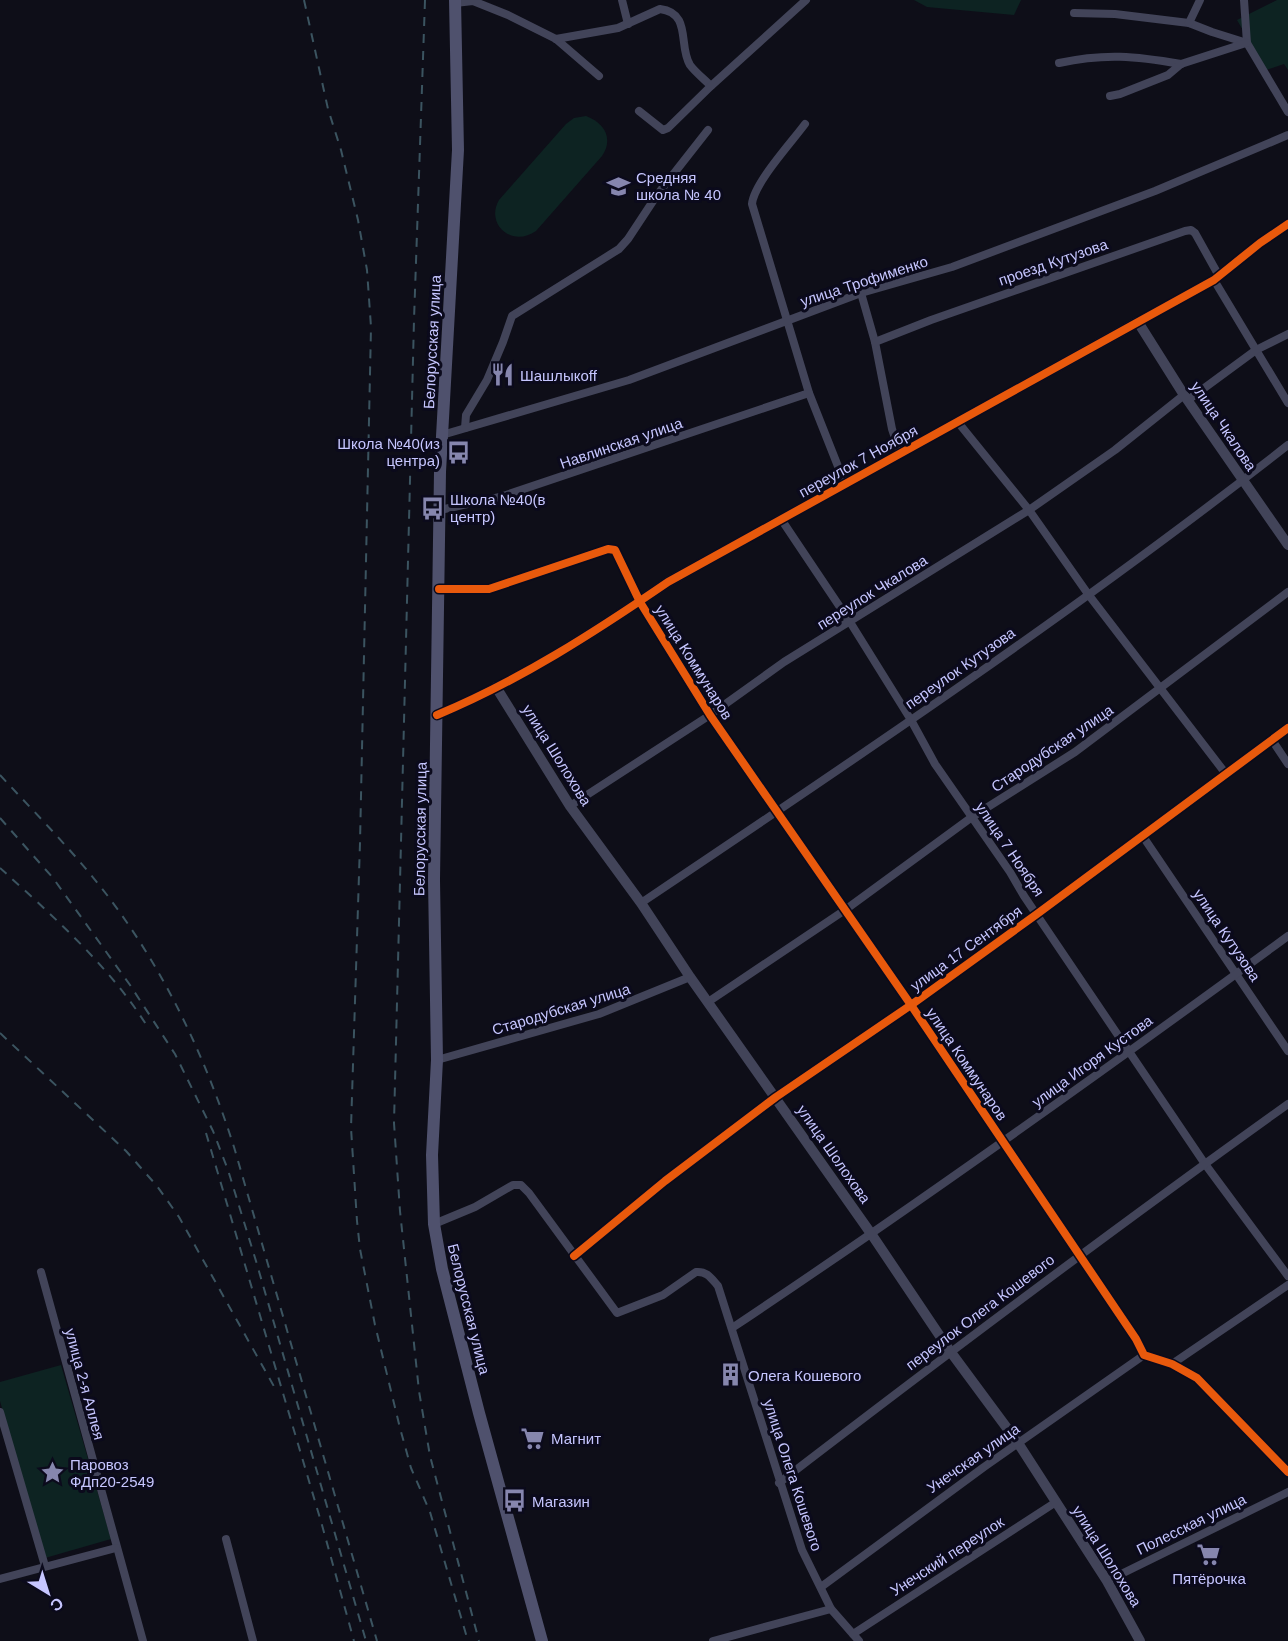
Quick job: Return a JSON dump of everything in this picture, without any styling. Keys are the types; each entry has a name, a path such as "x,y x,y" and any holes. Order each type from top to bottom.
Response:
{"main road":[{"name":"Белорусская улица","path":"455,2 458,150 440,510 434,880 437,1060 432,1155 434,1224 442,1269 479,1413 542,1641"}],"street":[{"path":"622,0 628,24"},
{"path":"639,111 665,130 806,0"},
{"path":"1190,23 1200,0"},
{"path":"1245,0 1246,43 1288,112"},
{"name":"Белорусская улица","path":"455,2 473,1 556,39 599,76"},
{"path":"556,39 618,28 660,9 672,12 682,26 689,63 711,86"},
{"path":"1074,13 1115,14 1190,23 1246,43"},
{"path":"1110,96 1168,75 1180,64 1246,43"},
{"path":"1059,63 1089,56 1127,56 1180,64"},
{"path":"805,124 767,172 752,201 786,322 809,393 845,484"},
{"path":"465,428 465,415 486,380 512,316 619,249 657,195 708,130"},
{"name":"улица Трофименко","path":"442,435 629,380 861,293 963,263 1155,191 1288,135"},
{"name":"переулок 7 Ноября","path":"437,715 496,687 614,620 669,582 1217,278 1260,243 1288,224"},
{"name":"проезд Кутузова","path":"875,342 931,320 1191,230 1195,233 1256,350 1288,403"},
{"path":"861,293 875,342 892,429 900,453"},
{"name":"улица Чкалова","path":"1138,322 1242,481 1288,545"},
{"name":"переулок Чкалова","path":"570,806 710,715 784,662 1029,510 1186,397 1256,350 1288,334"},
{"name":"Навлинская улица","path":"440,510 500,497 809,393"},
{"path":"957,421 1029,510 1088,594 1226,774"},
{"name":"переулок Кутузова","path":"641,903 911,720 1088,594 1288,445"},
{"name":"улица 7 Ноября","path":"781,519 850,622 911,720 935,764 1205,1164 1288,1276"},
{"name":"улица Коммунаров","path":"439,589 489,589 612,549 617,552 640,602 710,715 911,1005 1144,1354"},
{"name":"Стародубская улица","path":"708,1002 844,910 972,817 1075,752 1288,592"},
{"name":"улица Шолохова","path":"496,687 570,806 641,903 690,977 872,1234 950,1351 1018,1443 1107,1581 1140,1641"},
{"name":"улица 17 Сентября","path":"574,1256 665,1181 776,1097 911,1005 1288,728"},
{"path":"1272,740 1288,764"},
{"name":"улица Кутузова","path":"1142,835 1288,1051"},
{"name":"улица Игоря Кустова","path":"732,1328 1003,1143 1055,1103 1288,936"},
{"name":"Стародубская улица","path":"437,1060 599,1014 690,977"},
{"name":"переулок Олега Кошевого","path":"779,1483 1079,1254 1288,1104"},
{"name":"улица Олега Кошевого","path":"434,1224 475,1207 513,1185 521,1185 617,1313 663,1295 696,1272 702,1271 708,1274 718,1286 802,1550 831,1608 856,1637"},
{"name":"улица 2-я Аллея","path":"41,1272 143,1641"},
{"path":"1172,1364 1288,1285"},
{"path":"1144,1354 1172,1364 1197,1378 1288,1472"},
{"name":"Унечская улица","path":"820,1587 1144,1354"},
{"path":"0,1412 45,1566"},
{"name":"Полесская улица","path":"1107,1581 1288,1492"},
{"name":"Унечский переулок","path":"856,1637 1056,1502"},
{"path":"226,1539 253,1641"},
{"path":"0,1578 116,1548"},
{"path":"713,1641 831,1608"}],"green space":[{"path":"914,0 1021,0 1014,15 927,7"},
{"path":"1277,0 1288,0 1288,70 1284,64 1266,70 1237,20"},
{"path":"586,116 602,127 607,137 602,156 536,231 527,236 518,237 503,231 496,217 499,200 566,124 574,118"},
{"path":"61,1365 111,1539 45,1558 0,1401 0,1382"}],"railway":[{"path":"304,0 328,109 341,150 358,220 367,270 371,327 360,843 351,1128 357,1221 360,1249 375,1325 400,1428 411,1468 430,1512 468,1641"},
{"path":"425,0 414,320 394,1123 400,1211 419,1391 430,1456 479,1641"},
{"path":"0,775 81,864 128,924 165,984 196,1047 234,1147 377,1641"},
{"path":"0,818 53,878 130,985 175,1054 213,1131 228,1170 256,1261 366,1641"},
{"path":"0,868 98,963 116,983 147,1026"},
{"path":"0,1033 126,1151 157,1186 179,1217 276,1390"},
{"path":"206,1133 354,1641"}],"cycle path":[{"path":"437,715 527,671 613,619 668,582 1214,280 1288,224"},
{"path":"439,589 489,589 608,549 615,550 640,602 710,715 911,1005 1136,1339 1144,1355 1172,1364 1197,1378 1288,1472"},
{"path":"574,1256 665,1181 776,1097 911,1005 1288,728"}],"place":[{"name":"Средняя школа № 40","path":"618,186"},
{"name":"Шашлыкоff","path":"502,375"},
{"name":"Школа №40(из центра)","path":"458,452"},
{"name":"Школа №40(в центр)","path":"432,508"},
{"name":"Олега Кошевого","path":"730,1375"},
{"name":"Магнит","path":"533,1438"},
{"name":"Паровоз ФДп20-2549","path":"52,1473"},
{"name":"Магазин","path":"514,1501"},
{"name":"Пятёрочка","path":"1209,1554"}]}
